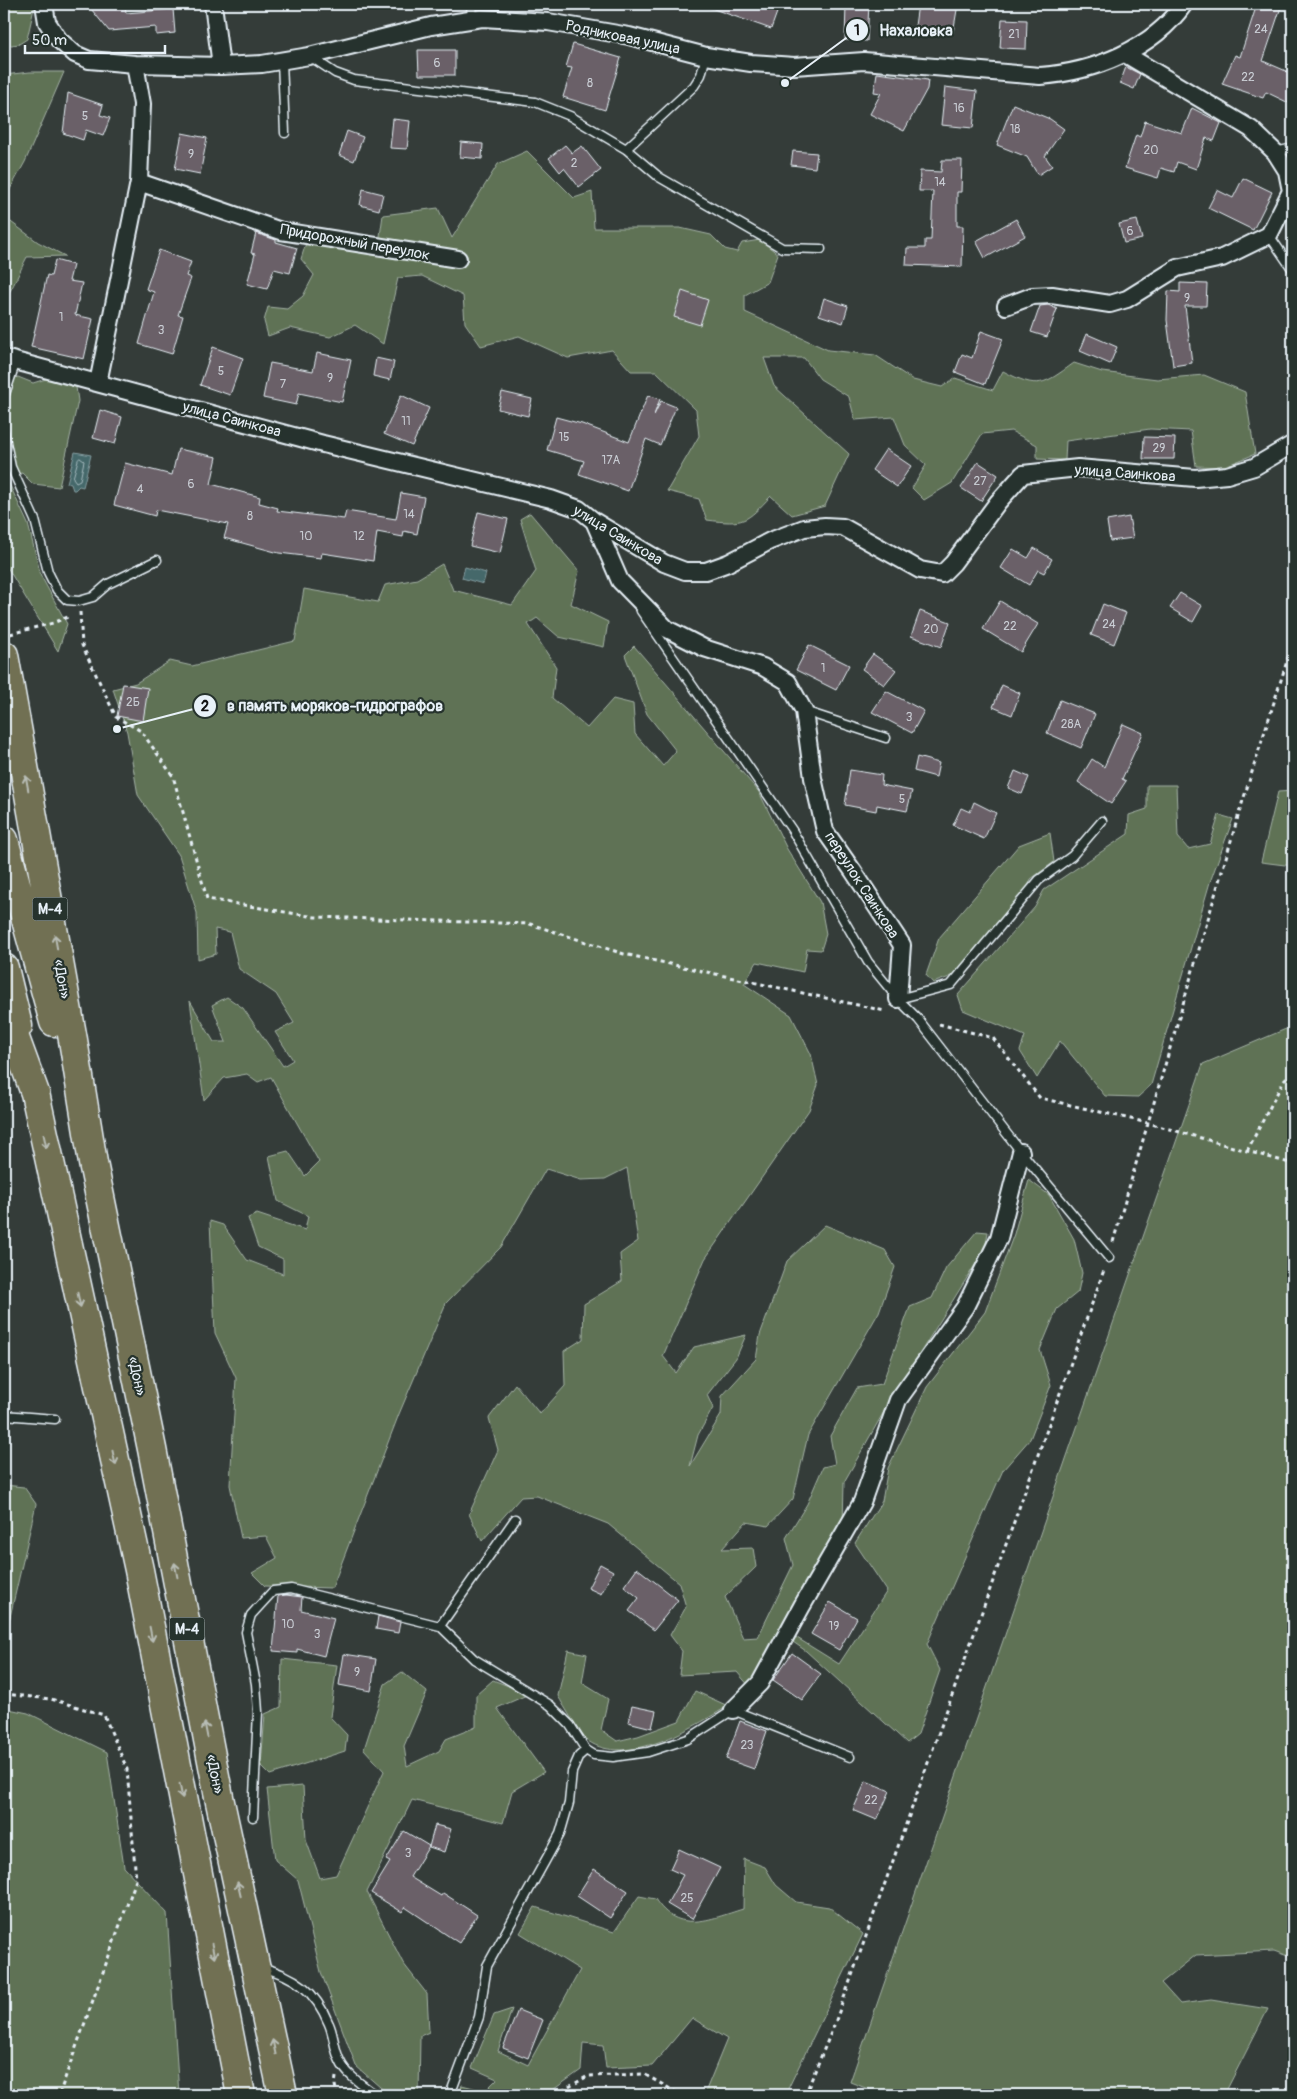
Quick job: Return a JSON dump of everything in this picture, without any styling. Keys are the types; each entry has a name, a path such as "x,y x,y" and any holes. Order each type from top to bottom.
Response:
{"highway":[{"name":"«Дон»","path":"4,655 74,1040 93,1163 150,1439 220,1802 283,2095"},
{"path":"4,840 93,1163"},
{"path":"4,968 35,1093"},
{"name":"М-4","path":"4,1008 35,1093 139,1570 241,2095"}],"street":[{"name":"Родниковая улица","path":"44,4 47,22 59,40 75,54 89,60 136,64 220,66 282,61 431,26 471,12 490,18 548,22 629,36 706,56 751,64 794,66 864,61 1040,76 1083,69 1125,54 1158,32 1174,18 1184,4"},
{"path":"213,4 220,66"},
{"path":"1006,306 1032,296 1052,295 1110,304 1128,299 1177,268 1222,258 1269,235 1292,191 1287,171 1275,152 1251,129 1125,54"},
{"path":"98,383 139,182 142,104 136,64"},
{"name":"Придорожный переулок","path":"139,182 281,230 458,259"},
{"name":"улица Саинкова","path":"10,360 323,444 551,499 580,509 594,521 664,563 685,570 706,571 728,563 770,541 804,528 824,526 844,527 920,570 942,574 953,563 998,502 1023,474 1078,468 1195,478 1227,476 1254,467 1293,444"},
{"name":"переулок Саинкова","path":"594,521 620,581 667,628 704,648 763,667 788,682 804,711 813,778 825,831 902,945 898,999"},
{"path":"733,1710 760,1683 862,1502 898,1400 965,1307 999,1238 1022,1152"}],"lane":[{"path":"309,56 335,73 354,80 535,102 570,116 626,149 659,177 782,248 821,250"},
{"path":"626,149 694,86 701,75 706,56"},
{"path":"282,61 284,133"},
{"path":"1275,152 1293,148"},
{"path":"1269,235 1293,270"},
{"path":"4,397 10,360"},
{"path":"4,432 11,466 35,520 48,572 57,590 67,600 79,601 93,597 108,584 157,560"},
{"path":"620,581 792,830 868,962 898,999 918,1019 1022,1152 1109,1258"},
{"path":"804,711 886,738"},
{"path":"898,999 951,985 1039,880 1072,856 1102,821"},
{"path":"4,1415 55,1419"},
{"path":"440,1626 514,1519"},
{"path":"253,1817 258,1712 256,1684 246,1632 251,1615 273,1591 291,1589 440,1626 474,1659 550,1705 570,1725 586,1750 594,1755 613,1757 648,1752 688,1739 733,1710 850,1757"},
{"path":"450,2095 479,2017 487,1966 560,1834 569,1802 572,1772 579,1756 586,1750"},
{"path":"256,1966 282,1973 299,1982 317,2002 329,2024 340,2062 353,2077 376,2095"}],"path":[{"path":"79,601 82,646 116,717 141,732 173,776 207,898 315,917 530,924 624,954 918,1019 993,1038 1040,1098 1148,1123 1293,1164"},
{"path":"4,635 70,616"},
{"path":"805,2095 835,2023 1109,1258 1240,810 1293,642"},
{"path":"1247,1151 1284,1080 1293,1071"},
{"path":"4,1694 51,1699 104,1716 127,1769 136,1880 59,2095"},
{"path":"555,2095 588,2076 644,2074 681,2095"}],"green space":[{"path":"4,4 35,4 27,39 19,44 4,46"},
{"path":"30,72 64,72 25,162 4,200 4,75"},
{"path":"527,151 574,198 592,192 594,228 680,228 711,235 725,249 737,252 742,243 760,240 778,254 768,282 745,295 745,312 828,350 875,355 913,380 942,387 955,378 993,390 1003,371 1025,381 1040,382 1055,376 1074,363 1102,372 1157,379 1204,375 1245,392 1255,454 1223,467 1196,466 1191,431 1150,429 1066,441 1065,460 1037,459 1037,445 1011,431 982,434 952,483 924,500 912,488 926,465 905,445 894,417 855,420 849,397 820,379 804,358 764,358 774,386 849,454 825,506 792,515 771,496 744,520 730,522 707,520 699,499 667,491 699,436 696,410 656,371 631,371 612,350 568,358 519,336 481,346 465,323 463,296 422,276 398,278 383,344 355,325 330,337 290,328 268,336 264,321 268,307 287,309 303,296 314,275 301,259 306,243 378,250 383,215 438,208 452,238 498,164"},
{"path":"4,217 38,242 65,256 27,257 14,285 4,300"},
{"path":"18,377 33,383 49,378 76,387 78,401 59,487 33,484 22,473 6,477 28,524 41,576 67,624 58,651 4,562 4,382"},
{"path":"530,513 579,571 571,604 608,622 604,647 559,637 537,618 528,624 556,667 552,698 587,728 613,699 633,704 635,734 663,766 676,751 647,714 625,655 634,646 759,792 787,849 820,902 826,934 821,950 807,949 803,972 757,962 744,984 791,1015 811,1054 818,1085 809,1110 705,1259 663,1356 676,1373 694,1347 746,1335 736,1358 707,1395 713,1408 698,1435 690,1466 721,1415 722,1396 756,1359 760,1335 787,1261 825,1225 885,1250 895,1267 879,1312 808,1435 793,1499 768,1526 746,1522 722,1549 753,1548 756,1567 725,1597 743,1638 758,1637 793,1565 786,1538 807,1504 823,1467 835,1464 830,1436 857,1388 882,1384 910,1307 932,1298 946,1268 977,1231 988,1232 985,1249 890,1401 844,1482 843,1525 781,1628 839,1664 887,1591 855,1543 882,1501 888,1468 927,1387 985,1312 1014,1234 1029,1180 1049,1195 1074,1239 1082,1273 1078,1292 1057,1309 1040,1350 1051,1385 1030,1439 1003,1470 927,1644 940,1670 918,1734 907,1743 806,1651 780,1633 750,1687 737,1672 679,1675 682,1651 670,1635 686,1607 679,1583 608,1524 537,1496 521,1497 482,1541 469,1514 498,1450 489,1418 515,1384 540,1414 565,1386 564,1351 583,1339 584,1304 622,1281 620,1254 638,1241 627,1168 605,1179 581,1180 546,1169 501,1247 446,1303 399,1414 332,1588 265,1586 252,1573 277,1558 266,1536 241,1538 230,1485 236,1378 215,1333 210,1221 223,1225 247,1260 283,1274 283,1259 258,1247 248,1218 257,1214 305,1230 308,1216 278,1201 269,1156 288,1151 305,1176 319,1162 271,1077 258,1082 247,1074 224,1078 204,1100 190,1001 214,1042 226,1042 212,1005 227,997 243,1008 283,1066 293,1060 275,1032 294,1023 276,994 239,969 230,932 215,929 216,954 198,959 197,913 179,855 138,795 127,732 113,689 136,683 170,661 192,666 295,641 304,589 378,602 385,585 417,579 442,564 453,590 512,605 536,571 520,519"},
{"path":"1147,785 1176,785 1178,837 1188,849 1210,844 1219,815 1233,819 1210,882 1151,1085 1138,1097 1105,1096 1060,1041 1037,1078 1020,1051 1025,1036 963,1010 958,995 1035,907 1044,890 1128,834 1129,815 1147,809"},
{"path":"1293,791 1293,866 1261,862 1278,792"},
{"path":"1050,833 1054,862 1031,879 1021,905 955,975 933,983 926,975 939,938 1019,845"},
{"path":"1293,1026 1293,1958 1274,1951 1196,1955 1161,1983 1180,2004 1211,2000 1268,2009 1224,2095 884,2095 850,2082 1203,1064"},
{"path":"4,1485 24,1487 36,1504 4,1643"},
{"path":"568,1650 587,1654 582,1683 608,1699 601,1730 617,1741 638,1736 679,1721 695,1691 728,1706 697,1724 660,1741 622,1750 604,1748 585,1738 558,1696"},
{"path":"282,1659 337,1665 330,1717 347,1735 345,1751 270,1775 261,1766 265,1714 281,1707"},
{"path":"402,1672 427,1692 404,1746 407,1766 439,1751 446,1739 476,1727 476,1695 493,1680 529,1694 497,1708 544,1772 512,1791 503,1823 412,1800 367,1892 403,1963 427,1994 429,2032 420,2036 419,2095 389,2095 356,2066 321,1972 298,1880 275,1860 267,1789 303,1786 306,1840 320,1878 336,1875 384,1771 364,1749 385,1684"},
{"path":"4,1708 28,1713 107,1752 124,1867 167,1913 179,2095 4,2095"},
{"path":"744,1859 765,1867 776,1885 796,1902 829,1907 863,1934 785,2095 704,2095 727,2039 692,2018 652,2066 606,2068 603,2045 583,2043 581,2070 550,2092 533,2095 459,2095 462,2085 485,2091 497,2079 472,2068 494,2015 512,2009 498,2051 528,2065 580,1970 520,1933 535,1907 614,1932 639,1896 655,1899 664,1910 684,1921 707,1920 743,1909"}],"water":[{"path":"75,452 91,455 83,487 79,486 73,490 71,484 67,483"},
{"path":"465,567 486,573 483,584 462,578"}],"building":[{"path":"87,4 125,4 126,13 173,9 175,33 156,35 156,27 109,31"},
{"path":"705,4 780,4 771,29 705,6"},
{"path":"846,4 869,4 867,41 845,40"},
{"path":"918,4 958,4 953,33 915,26"},
{"path":"1257,4 1282,4 1263,61 1293,74 1293,105 1266,92 1263,98 1222,84 1235,55 1240,57"},
{"path":"1002,19 1027,20 1026,49 1000,48"},
{"path":"573,44 621,58 605,110 563,97 572,68 566,67"},
{"path":"418,50 455,50 455,75 419,75"},
{"path":"1126,67 1140,74 1134,89 1120,83"},
{"path":"877,73 928,80 927,89 904,131 870,114 881,93 874,92"},
{"path":"945,87 977,91 973,128 941,125"},
{"path":"68,93 103,105 100,115 110,118 103,136 86,130 83,140 63,133"},
{"path":"1013,104 1050,119 1064,129 1045,156 1052,166 1038,175 1027,157 997,145"},
{"path":"1192,108 1221,123 1214,141 1206,138 1196,169 1177,162 1174,172 1161,168 1158,178 1125,168 1136,135 1140,137 1145,121 1182,133"},
{"path":"393,119 410,121 407,149 390,148"},
{"path":"347,131 363,137 354,161 339,155"},
{"path":"182,133 207,138 200,174 175,169"},
{"path":"461,142 483,144 482,159 460,157"},
{"path":"565,145 572,153 582,146 601,170 579,187 564,168 560,172 549,158"},
{"path":"793,151 817,153 815,168 791,165"},
{"path":"942,160 962,160 961,192 957,192 957,226 963,226 962,267 906,265 907,248 925,248 925,240 931,240 933,191 919,191 920,171 941,172"},
{"path":"1243,178 1272,192 1253,230 1208,208 1217,190 1233,198"},
{"path":"363,189 383,194 379,210 360,205"},
{"path":"1016,219 1025,236 985,258 976,241"},
{"path":"1137,220 1142,239 1124,243 1119,224"},
{"path":"256,233 276,240 276,242 297,248 290,273 274,269 267,289 247,284 255,254 251,253"},
{"path":"159,250 191,262 186,276 191,278 178,315 183,316 172,354 139,344 154,292 146,289"},
{"path":"55,260 73,265 69,281 82,283 75,315 93,319 84,359 31,347 47,275 51,276"},
{"path":"1180,283 1207,284 1206,306 1185,306 1192,363 1173,366 1167,320 1168,291 1180,292"},
{"path":"682,291 708,300 700,325 674,317"},
{"path":"824,298 848,306 843,323 819,315"},
{"path":"1048,305 1057,309 1047,337 1031,332 1040,306"},
{"path":"981,331 1003,339 985,384 955,372 962,354 972,358"},
{"path":"1087,334 1117,347 1110,364 1080,351"},
{"path":"213,347 243,358 230,395 200,385"},
{"path":"317,353 351,360 342,402 299,393 296,405 263,398 270,363 313,371"},
{"path":"376,358 394,362 390,380 373,376"},
{"path":"502,392 532,399 528,416 498,409"},
{"path":"401,395 429,408 412,446 384,434"},
{"path":"648,395 660,399 654,415 661,401 676,407 660,445 646,439 628,491 579,474 584,461 547,450 556,417 582,424 629,442"},
{"path":"100,410 122,417 115,444 93,438"},
{"path":"1144,437 1175,438 1174,459 1143,459"},
{"path":"178,449 217,457 211,484 260,497 259,503 278,508 277,511 344,519 346,511 396,519 401,493 424,497 417,534 404,531 403,537 377,532 373,561 322,553 321,558 279,553 224,538 228,524 156,510 155,516 114,505 125,463 172,475"},
{"path":"886,449 911,466 897,487 872,470"},
{"path":"978,462 998,475 981,501 961,488"},
{"path":"478,512 508,519 500,553 470,546"},
{"path":"1129,517 1133,538 1110,541 1107,521"},
{"path":"1034,548 1052,559 1044,573 1038,570 1029,585 1001,568 1013,549 1028,558"},
{"path":"1180,593 1202,606 1193,622 1170,608"},
{"path":"1000,601 1038,624 1021,652 983,629"},
{"path":"1103,604 1126,613 1114,644 1091,635"},
{"path":"920,611 950,622 941,647 911,636"},
{"path":"809,645 849,665 836,690 796,670"},
{"path":"873,654 896,670 884,685 862,669"},
{"path":"123,684 148,688 143,721 117,716"},
{"path":"1002,685 1020,693 1012,715 993,707"},
{"path":"886,691 924,711 912,733 872,712"},
{"path":"1060,700 1095,714 1081,748 1047,733"},
{"path":"1123,724 1143,733 1122,779 1126,781 1111,804 1078,782 1092,759 1104,767"},
{"path":"917,757 939,763 936,777 914,771"},
{"path":"850,770 882,775 881,785 912,791 907,811 877,805 876,811 845,805"},
{"path":"1015,771 1029,777 1022,794 1008,788"},
{"path":"974,802 996,813 984,839 953,825 961,808 970,812"},
{"path":"600,1564 613,1571 601,1594 588,1588"},
{"path":"637,1568 678,1600 654,1630 629,1611 639,1598 624,1586"},
{"path":"278,1596 302,1597 301,1610 334,1618 324,1656 297,1649 297,1653 273,1651"},
{"path":"830,1602 857,1618 839,1650 811,1634"},
{"path":"378,1616 400,1622 398,1633 376,1629"},
{"path":"792,1653 821,1674 802,1700 773,1680"},
{"path":"344,1654 376,1659 371,1691 339,1685"},
{"path":"632,1706 656,1711 652,1728 628,1722"},
{"path":"740,1721 767,1731 754,1769 726,1759"},
{"path":"866,1781 890,1791 877,1820 853,1810"},
{"path":"435,1825 451,1829 444,1852 429,1847"},
{"path":"404,1831 429,1846 410,1877 441,1896 443,1893 477,1915 459,1943 405,1907 402,1912 371,1893 390,1862 386,1860"},
{"path":"679,1849 720,1868 692,1919 667,1904 683,1875 670,1869"},
{"path":"594,1869 628,1891 610,1918 577,1896"},
{"path":"518,2010 543,2020 528,2058 503,2048"}],"place":[{"name":"Нахаловка","path":"785,83"},
{"name":"в память моряков-гидрографов","path":"117,729"}]}
